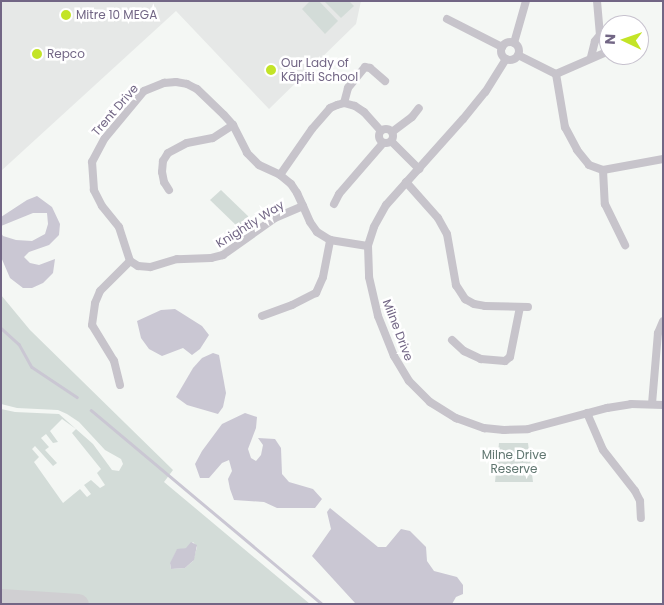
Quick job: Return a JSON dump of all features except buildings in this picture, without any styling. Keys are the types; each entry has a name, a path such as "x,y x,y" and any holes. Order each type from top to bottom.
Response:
{"street":[{"path":"514,43 526,1"},
{"path":"597,1 599,24"},
{"path":"447,19 502,47"},
{"path":"591,58 595,41 599,36"},
{"path":"508,42 514,43 519,50 518,55 514,60 506,59 501,53 502,47 508,42"},
{"path":"518,55 556,74 599,56"},
{"name":"Milne Drive","path":"506,59 485,92 386,205 374,227 368,246 369,277 378,316 399,365 412,384 430,402 466,423 504,430 534,428 617,406 663,405"},
{"path":"344,103 348,88 365,67 370,68 385,80"},
{"path":"556,74 565,127 577,150 589,165 603,170 663,159"},
{"name":"Trent Drive","path":"130,261 119,228 102,206 94,190 92,172 95,156 105,138 144,91 153,86 176,82 197,89 233,125 247,153 259,165 280,175 291,184 310,222 318,232 330,240"},
{"path":"280,175 325,113 330,108 344,103 356,106 364,112 380,131 379,138 387,142 419,169"},
{"path":"392,132 412,117 419,108"},
{"path":"169,190 164,182 162,172 163,161 168,153 187,143 212,138 233,125"},
{"path":"380,131 386,129 392,132"},
{"path":"334,204 339,194 393,137 392,132"},
{"path":"603,170 605,204 625,245"},
{"path":"406,182 438,218 447,234 456,285 464,299 480,305 524,307 510,357 505,361 481,359 464,351 452,340"},
{"name":"Knightly Way","path":"130,261 138,266 146,267 177,258 217,257 234,249 275,218 303,206"},
{"path":"262,316 316,293 323,277 330,240 368,246"},
{"path":"120,385 114,361 92,325 95,303 100,291 130,261"},
{"path":"652,404 658,333 663,321"},
{"path":"586,413 603,450 635,491 640,501 641,518"}],"shaded area":[{"path":"1,1 361,1 356,24 269,109 176,11 1,171"},
{"path":"37,196 52,207 60,224 59,235 49,245 29,252 24,257 30,263 39,265 55,259 53,273 43,283 32,288 23,288 10,278 1,257 1,233 3,236 16,240 32,241 45,234 48,224 47,213 33,213 1,226 1,217 27,200"},
{"path":"175,309 202,326 209,335 200,349 192,355 183,348 162,356 149,349 141,338 137,321 161,310"},
{"path":"213,353 219,355 226,393 223,407 218,414 187,405 176,397 193,368 202,358"},
{"path":"245,413 257,417 256,428 248,449 251,458 256,461 261,455 263,445 258,438 275,439 281,448 282,474 289,482 313,489 322,499 315,508 277,508 264,502 234,500 228,479 232,471 229,460 222,463 209,478 200,478 195,464 202,451 222,424"},
{"path":"330,508 378,547 386,547 401,529 410,531 426,547 427,561 434,571 457,577 463,585 463,594 456,597 452,604 355,603 312,556 331,529 327,512"},
{"path":"191,542 197,545 194,560 185,568 171,569 170,563 177,549 186,548"}],"green space":[{"path":"310,1 319,1 338,21 325,34 302,9"},
{"path":"324,1 349,1 354,6 341,18"},
{"path":"221,190 250,218 240,229 210,200"},
{"path":"1,295 30,330 173,470 164,482 310,604 1,604 1,409 15,412 59,414 93,444 112,470 119,471 123,464 121,459 105,450 79,422 67,414 58,410 17,408 1,404","holes":["62,419 76,429 72,433 101,469 97,473 105,485 100,488 91,480 84,485 91,494 87,497 80,489 63,503 34,462 39,457 32,449 35,446 53,466 57,463 45,450 49,447 41,438 46,434 53,443 58,442 50,431","193,542 197,547 193,561 185,568 171,569 170,564 177,550 187,548"]},
{"name":"Milne Drive Reserve","path":"499,443 528,443 533,482 495,482"}],"waterway":[{"path":"1,328 19,344 32,367 77,397"},
{"path":"91,410 322,604"}],"taxiway":[{"path":"1,599 78,604"}],"place":[{"name":"Mitre 10 MEGA","path":"66,15"},
{"name":"Repco","path":"37,54"},
{"name":"Our Lady of Kāpiti School","path":"271,70"}]}
